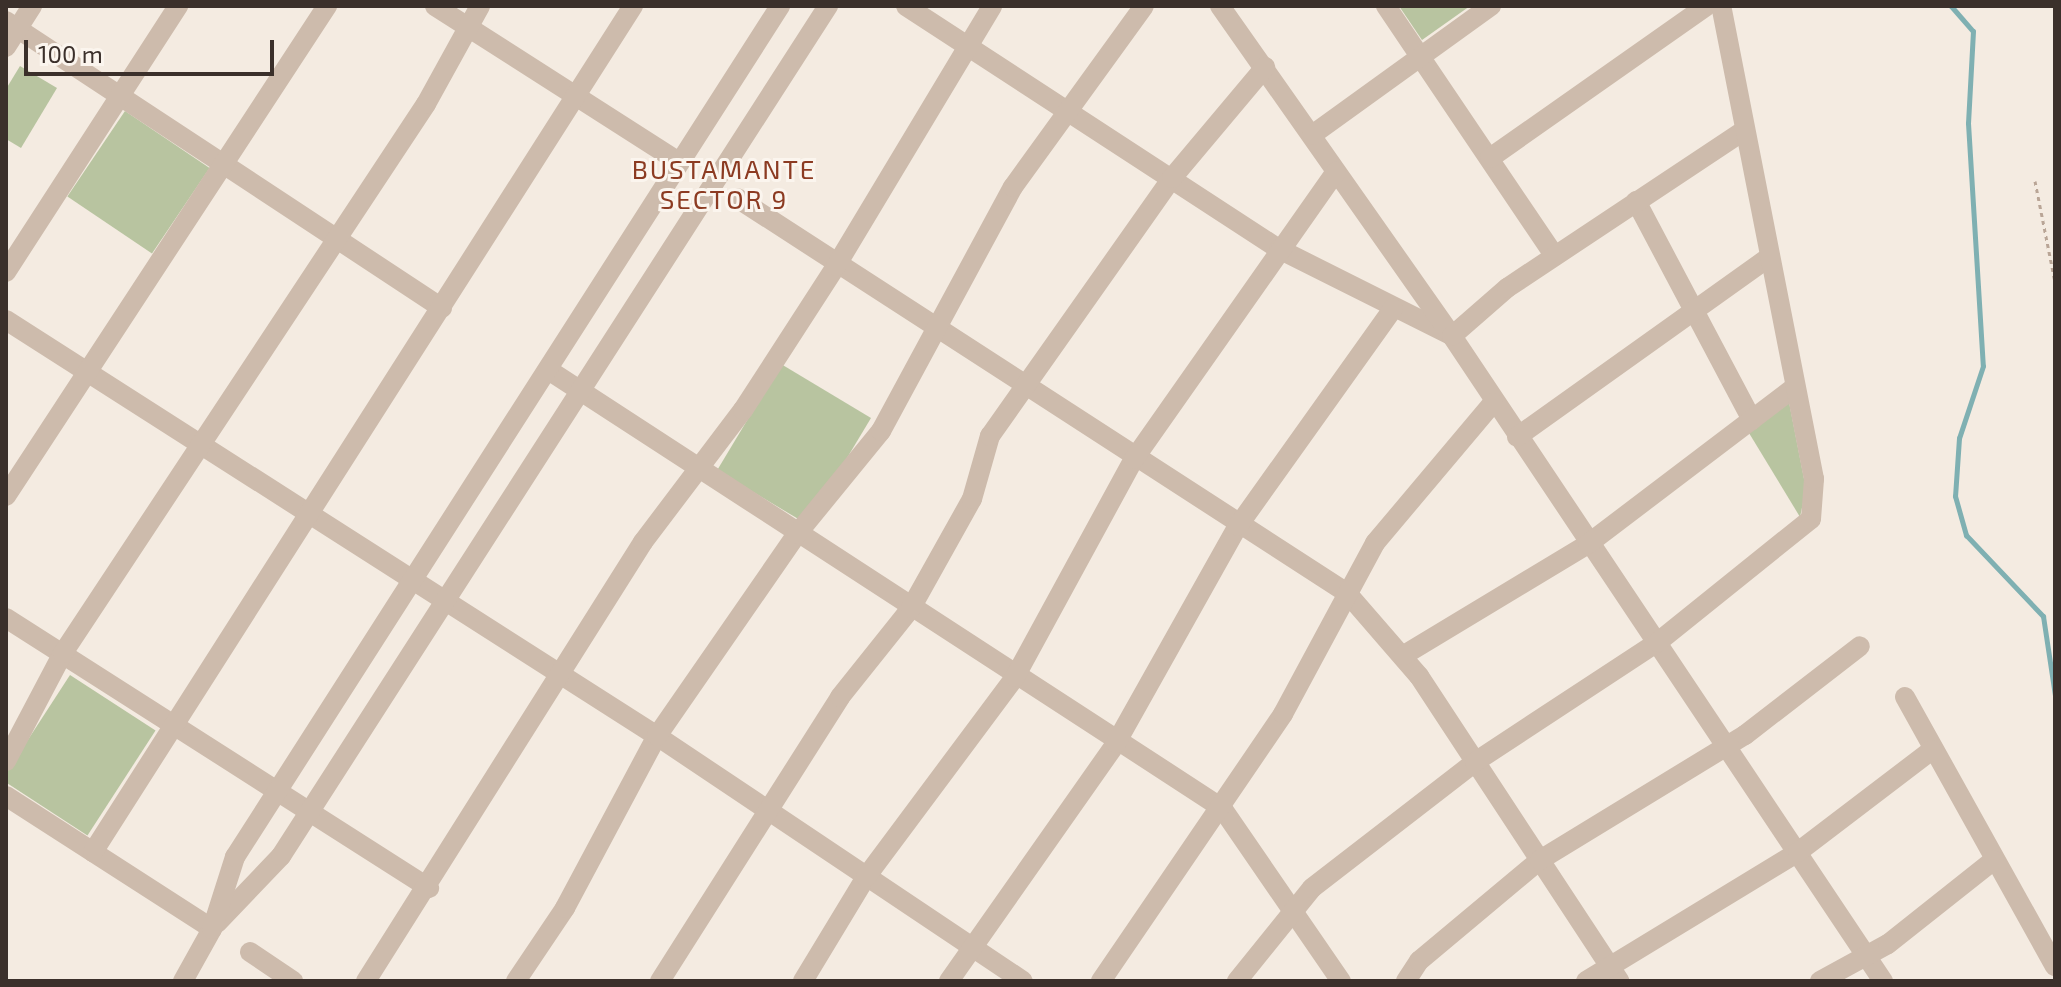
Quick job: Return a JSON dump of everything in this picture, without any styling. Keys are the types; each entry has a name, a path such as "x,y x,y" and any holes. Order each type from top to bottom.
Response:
{"street":[{"path":"6,47 12,24 32,6"},
{"path":"6,272 178,6"},
{"path":"6,496 85,374 228,166 327,6"},
{"path":"435,6 677,161"},
{"path":"6,761 63,653 334,234 426,104 480,6"},
{"path":"93,852 442,308 572,96 633,6"},
{"path":"183,981 212,929 235,857 550,371 677,161 780,6"},
{"path":"212,929 281,856 828,6"},
{"path":"906,6 1279,249 1452,336"},
{"path":"366,981 429,888 560,676 694,469 743,410 836,266 966,44 992,6"},
{"path":"516,981 565,908 657,736 797,534 881,431 1013,187 1144,6"},
{"path":"1220,6 1452,336 1493,403 1658,642 1723,749 1798,852 1883,981"},
{"path":"1386,6 1554,255"},
{"path":"1312,135 1491,6"},
{"path":"1490,158 1706,6"},
{"path":"1237,981 1290,908 1475,762 1658,642 1811,519 1814,479 1792,389 1721,6"},
{"path":"12,24 442,308"},
{"path":"660,981 840,697 911,608 972,499 980,453 1027,392 1172,178 1265,67"},
{"path":"1452,336 1554,255 1743,131"},
{"path":"803,981 866,877 1015,677 1134,459 1336,172"},
{"path":"737,198 1027,392 1347,593 1404,655 1619,981"},
{"path":"1636,201 1697,309 1752,420"},
{"path":"1517,437 1767,259"},
{"path":"949,981 1116,743 1238,526 1393,309"},
{"path":"6,320 85,374 310,513 657,736 766,812 1023,981"},
{"path":"550,371 694,469 1116,743 1222,808 1341,981"},
{"path":"1404,655 1588,544 1792,389"},
{"path":"1101,981 1167,891 1193,839 1222,808 1283,714 1347,593 1408,498 1493,403"},
{"path":"6,618 277,795 429,888"},
{"path":"1406,981 1419,961 1540,860 1723,749 1860,646"},
{"path":"1905,697 2055,966"},
{"path":"1586,981 1607,964 1798,852 1932,750"},
{"path":"6,796 212,929"},
{"path":"1820,981 1865,954 1994,860"},
{"path":"250,952 293,981"},
{"path":"2045,981 2055,973"}],"path":[{"path":"2035,181 2055,282"}],"green space":[{"path":"1399,6 1470,6 1422,40"},
{"path":"20,66 57,88 21,148 6,139 6,89"},
{"path":"125,111 210,168 152,253 67,196"},
{"path":"781,364 871,418 807,524 717,470"},
{"path":"1789,402 1806,489 1800,517 1749,433"},
{"path":"70,675 156,731 87,835 6,782 6,774"}],"waterway":[{"path":"1951,6 1973,31 1968,123 1983,366 1959,438 1955,496 1966,535 2043,616 2055,695"}],"district":[{"name":"BUSTAMANTE SECTOR 9","path":"724,184"}]}
